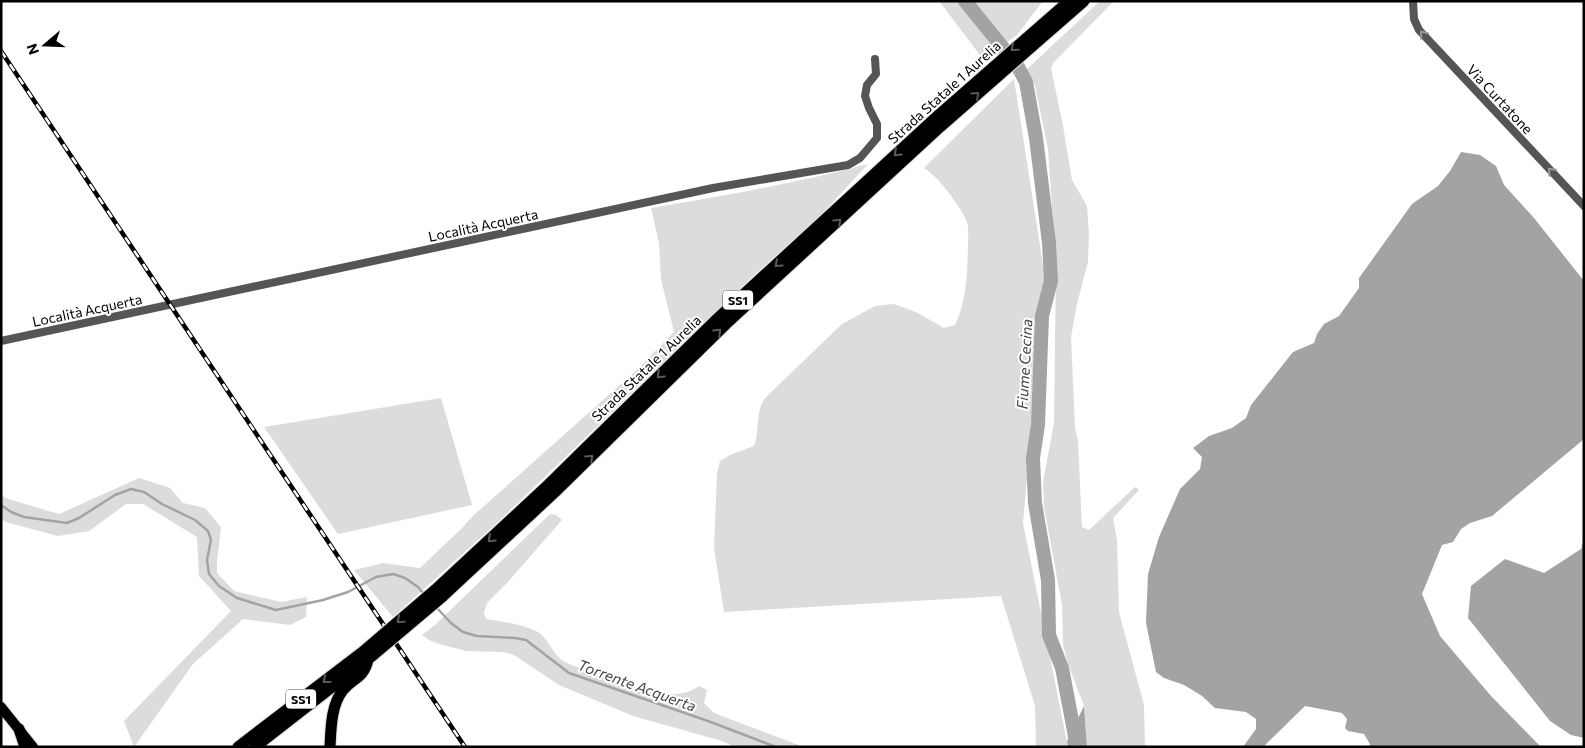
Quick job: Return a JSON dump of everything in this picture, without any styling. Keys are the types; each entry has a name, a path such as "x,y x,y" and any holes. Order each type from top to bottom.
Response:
{"highway":[{"name":"Strada Statale 1 Aurelia","path":"1055,20 1069,1"},
{"name":"Strada Statale 1 Aurelia","path":"255,747 368,655 439,594 936,124 1055,20 1084,1"},
{"name":"Strada Statale 1 Aurelia","path":"238,747 368,655"},
{"path":"330,747 333,715 337,700 345,687 364,672 368,655"},
{"path":"19,729 25,747"}],"main road":[{"path":"1,707 33,747"}],"street":[{"name":"Via Curtatone","path":"1414,1 1414,19 1418,30 1584,206"},
{"name":"Località Acquerta","path":"1,341 713,188 848,165 860,158 877,138 877,124 865,96 867,85 876,74 874,59"}],"shaded area":[{"path":"939,1 1043,1 1017,35 983,59"},
{"path":"1100,1 1114,1 1053,63 1051,68 1072,180 1087,206 1089,234 1088,262 1071,337 1082,527 1089,530 1135,487 1139,490 1113,518 1117,540 1119,612 1144,705 1145,747 1087,747 1084,706 1063,645 1062,605 1044,507 1043,482 1054,423 1056,267 1048,149 1035,86 1026,70"},
{"path":"1014,79 1045,278 1023,523 1068,747 1036,747 1035,706 1001,596 724,612 714,548 717,473 720,461 754,446 760,409 765,398 842,324 875,306 894,304 916,312 944,328 955,325 962,306 966,286 968,225 960,208 948,192 924,168"},
{"path":"1461,152 1480,155 1496,166 1504,185 1534,218 1584,281 1584,439 1492,516 1470,523 1461,529 1453,542 1442,545 1422,594 1440,636 1491,696 1541,747 1369,747 1370,744 1364,734 1348,731 1345,728 1347,719 1342,713 1305,706 1263,747 1243,747 1256,729 1256,719 1246,712 1215,708 1202,696 1184,685 1164,678 1156,672 1146,623 1148,574 1159,537 1180,489 1200,469 1202,457 1193,448 1209,436 1232,428 1246,418 1251,405 1293,352 1314,343 1317,334 1324,324 1339,316 1359,288 1359,278 1412,204 1438,186 1450,171"},
{"path":"868,164 820,216 752,277 499,521 393,617 354,570 383,563 420,568 474,515 640,367 674,332 661,279 659,243 651,208 760,189"},
{"path":"441,398 472,505 338,534 264,427"},
{"path":"139,478 170,488 183,503 205,508 221,527 217,573 234,591 281,602 307,597 306,617 290,625 243,619 193,664 134,747 124,721 231,611 199,576 197,537 143,504 126,504 89,531 58,536 1,519 1,495 8,499 59,514"},
{"path":"550,514 556,515 562,520 487,603 484,613 486,619 507,622 532,629 544,637 563,661 637,687 663,694 676,694 688,692 699,686 707,690 704,703 714,713 804,747 735,747 722,741 633,716 559,685 514,655 503,652 466,651 439,644 422,635 436,624"},
{"path":"1584,538 1584,738 1571,735 1550,721 1468,618 1471,586 1505,559 1544,573 1581,549"},
{"path":"1084,706 1087,747 1068,747 1067,741"}],"waterway":[{"name":"Fiume Cecina","path":"965,1 1017,65 1026,82 1036,138 1049,243 1051,281 1042,316 1038,425 1033,458 1035,503 1048,580 1049,635 1062,668 1077,747"},
{"name":"Torrente Acquerta","path":"1,505 11,512 24,517 67,523 79,518 115,495 131,489 144,492 162,504 195,520 208,531 211,540 207,560 209,574 219,586 237,598 276,610 323,600 348,592 376,577 393,574 405,578 424,594"},
{"name":"Torrente Acquerta","path":"436,607 451,623 463,632 477,636 526,640 569,673 708,721 776,747"}],"railway":[{"path":"1,51 465,747"}]}
